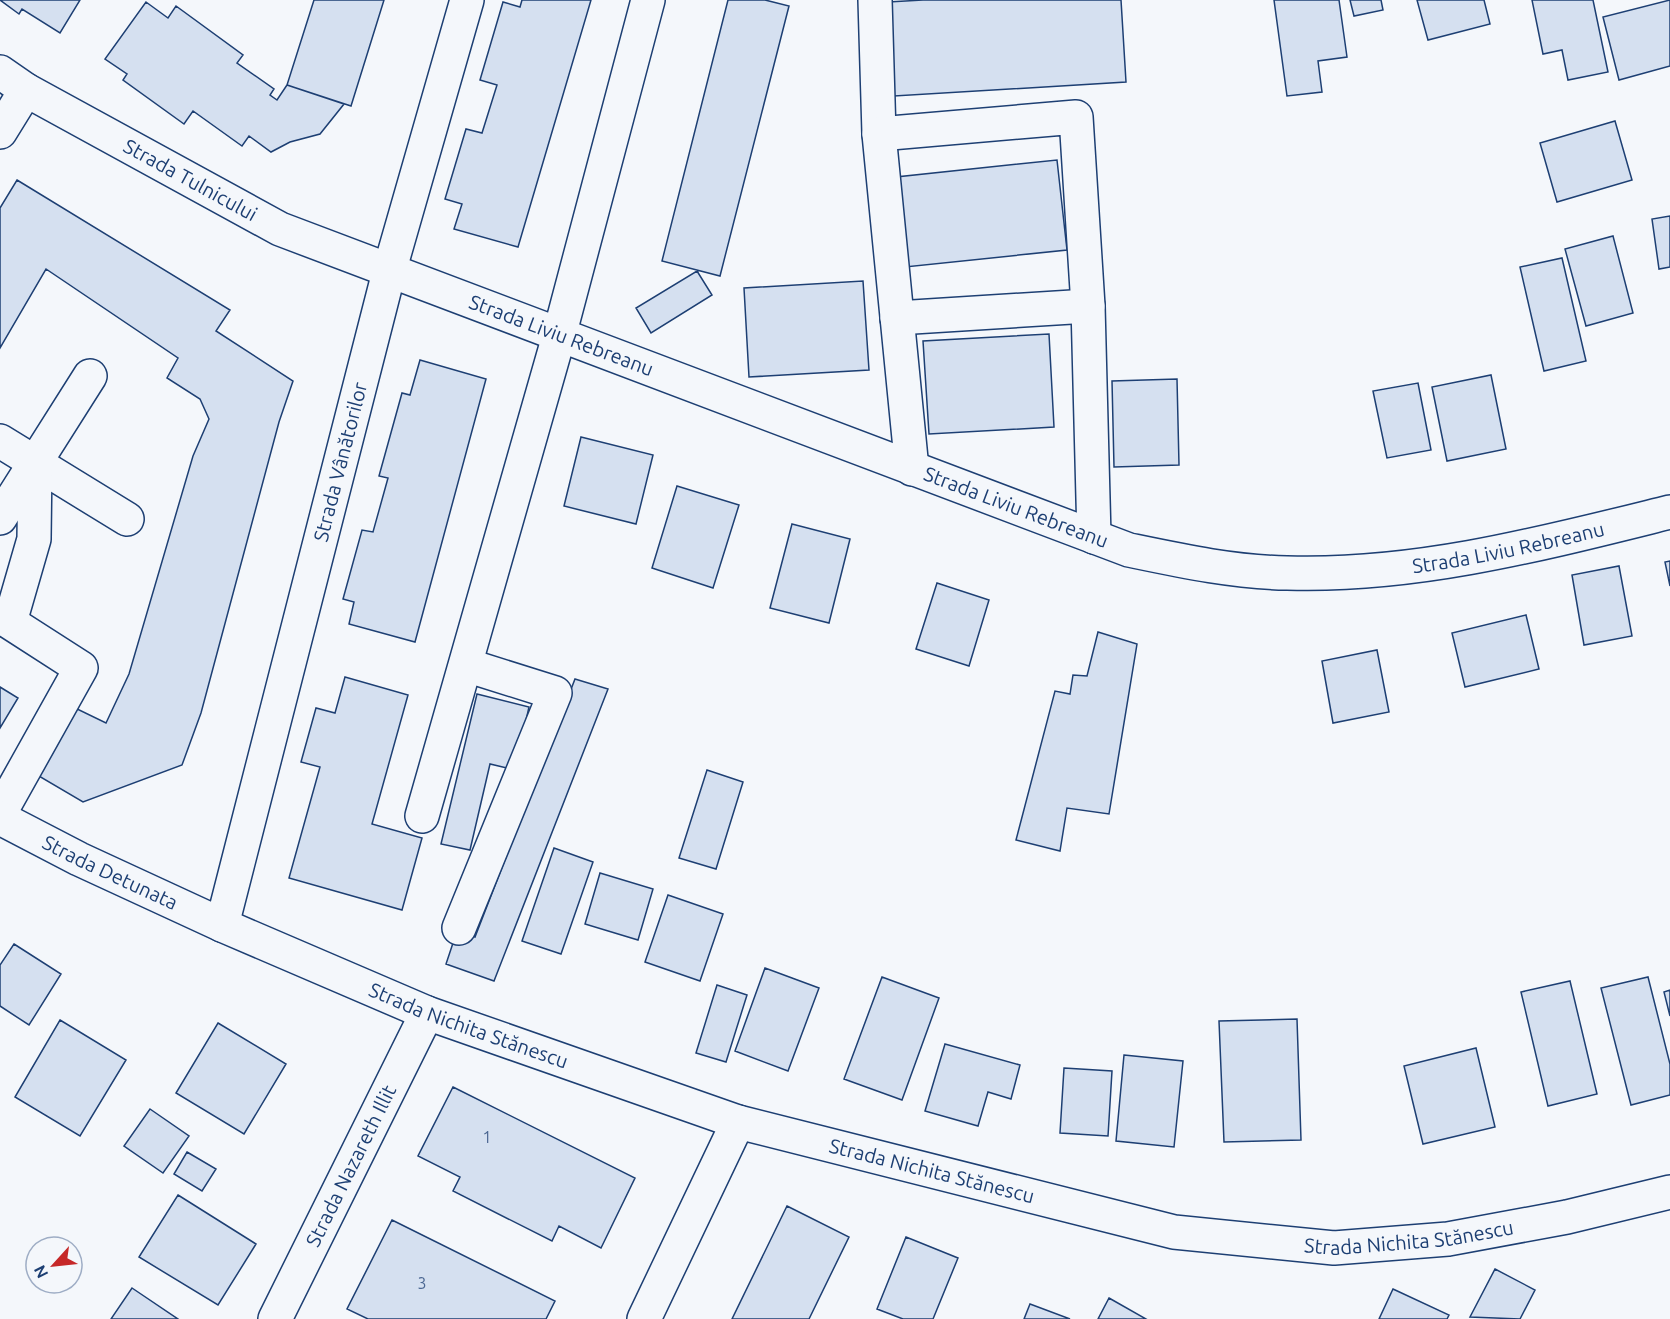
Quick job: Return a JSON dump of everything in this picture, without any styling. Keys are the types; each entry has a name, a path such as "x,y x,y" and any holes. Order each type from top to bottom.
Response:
{"street":[{"name":"Strada Vânătorilor","path":"222,925 389,272 467,0"},
{"path":"422,816 559,336 648,0"},
{"path":"875,0 879,134 912,469"},
{"name":"Strada Tulnicului","path":"13,81 279,229 389,272"},
{"path":"0,132 13,81"},
{"path":"879,134 1076,117 1088,306 1094,537"},
{"name":"Strada Liviu Rebreanu","path":"389,272 1129,550 1208,567 1288,573 1383,568 1468,558 1549,542 1670,512"},
{"path":"897,318 1088,306"},
{"path":"0,518 90,376"},
{"path":"0,441 127,519"},
{"path":"0,813 81,668 5,619 34,539 35,463"},
{"path":"459,928 555,693 466,665"},
{"name":"Strada Detunata","path":"0,818 79,859 222,925"},
{"name":"Strada Nichita Stănescu","path":"222,925 427,1013 738,1122 1174,1232 1334,1248 1448,1239 1567,1217 1670,1192"},
{"name":"Strada Nazareth Illit","path":"275,1319 427,1013"},
{"path":"644,1319 738,1122"}],"building":[{"path":"0,0 80,0 60,33 22,9 19,14"},
{"path":"314,0 384,0 351,106 287,85"},
{"path":"522,0 591,0 518,247 454,229 462,204 445,199 466,129 482,133 497,85 480,80 503,2 520,7"},
{"path":"728,0 765,0 789,6 720,276 662,261"},
{"path":"1121,0 1126,82 894,96 888,2"},
{"path":"1274,0 1339,0 1347,57 1318,61 1322,92 1287,96"},
{"path":"1350,0 1381,0 1383,10 1354,16"},
{"path":"1417,0 1484,0 1490,24 1428,40"},
{"path":"1532,0 1593,0 1608,72 1568,80 1562,50 1543,54"},
{"path":"1670,0 1670,66 1619,80 1603,17"},
{"path":"146,2 168,18 176,6 243,55 237,63 274,89 270,95 277,100 287,85 344,104 320,134 290,142 271,152 249,136 242,146 193,111 184,124 123,80 127,74 105,59"},
{"path":"1615,121 1632,180 1557,202 1540,143"},
{"path":"1057,160 1067,250 905,267 896,177"},
{"path":"17,180 230,310 216,331 293,381 279,422 201,713 182,765 83,802 32,772 69,705 106,723 129,674 193,456 209,419 200,399 167,378 178,358 46,269 0,348 0,208"},
{"path":"1670,216 1670,267 1659,269 1652,219"},
{"path":"1613,236 1633,313 1586,326 1565,249"},
{"path":"1562,258 1586,361 1544,371 1520,267"},
{"path":"697,271 712,295 651,333 636,308"},
{"path":"863,281 869,370 749,377 744,288"},
{"path":"1049,334 1054,427 929,434 923,341"},
{"path":"420,360 486,379 415,642 349,624 354,602 343,599 362,530 373,532 388,478 379,476 402,393 410,395"},
{"path":"1491,375 1506,449 1447,461 1432,387"},
{"path":"1177,379 1179,465 1114,467 1112,381"},
{"path":"1418,383 1431,450 1387,458 1373,391"},
{"path":"581,437 653,455 636,524 564,506"},
{"path":"677,486 739,505 713,588 652,568"},
{"path":"792,524 850,539 829,623 770,608"},
{"path":"1670,561 1670,586 1665,562"},
{"path":"1619,566 1632,636 1584,645 1572,575"},
{"path":"937,583 989,600 969,666 916,649"},
{"path":"1526,615 1539,669 1465,687 1452,633"},
{"path":"1098,632 1137,644 1109,814 1067,808 1060,851 1016,840 1055,691 1070,694 1073,675 1087,676"},
{"path":"1377,650 1389,712 1333,723 1322,661"},
{"path":"345,677 408,695 372,824 422,838 402,910 289,878 320,767 301,762 316,708 335,713"},
{"path":"575,679 608,689 494,981 446,964 457,931 475,937"},
{"path":"0,687 18,698 0,728"},
{"path":"477,694 529,707 515,770 490,764 470,850 441,844"},
{"path":"707,770 743,782 716,869 679,858"},
{"path":"554,848 593,862 561,954 522,941"},
{"path":"600,873 653,889 638,940 585,924"},
{"path":"668,895 723,914 700,981 645,962"},
{"path":"14,944 61,974 29,1025 0,1006 0,965"},
{"path":"765,968 819,988 788,1071 735,1051"},
{"path":"882,977 939,998 902,1100 844,1079"},
{"path":"1648,977 1670,1064 1670,1095 1631,1105 1601,988"},
{"path":"1570,981 1597,1094 1548,1106 1521,992"},
{"path":"717,985 747,995 726,1062 696,1053"},
{"path":"1670,990 1670,1016 1664,992"},
{"path":"1297,1019 1301,1140 1224,1142 1219,1021"},
{"path":"60,1020 126,1060 80,1136 15,1097"},
{"path":"218,1023 286,1064 244,1134 176,1093"},
{"path":"945,1044 1020,1065 1011,1099 988,1092 978,1126 925,1111"},
{"path":"1476,1048 1495,1127 1423,1144 1404,1066"},
{"path":"1124,1055 1183,1061 1174,1147 1116,1141"},
{"path":"1064,1068 1112,1071 1108,1136 1060,1133"},
{"path":"453,1087 635,1178 601,1248 559,1226 552,1241 453,1191 460,1177 418,1156"},
{"path":"150,1109 189,1136 163,1173 124,1146"},
{"path":"187,1152 216,1169 202,1191 174,1174"},
{"path":"178,1195 256,1244 218,1305 139,1257"},
{"path":"787,1206 849,1237 809,1319 732,1319"},
{"path":"392,1220 555,1301 546,1319 368,1319 347,1309"},
{"path":"906,1237 958,1258 933,1319 903,1319 877,1309"},
{"path":"1495,1269 1535,1290 1520,1319 1470,1317"},
{"path":"132,1288 178,1319 111,1319"},
{"path":"1393,1289 1449,1315 1447,1319 1379,1319"},
{"path":"1109,1298 1146,1319 1098,1319"},
{"path":"1030,1304 1070,1319 1024,1319"}]}
